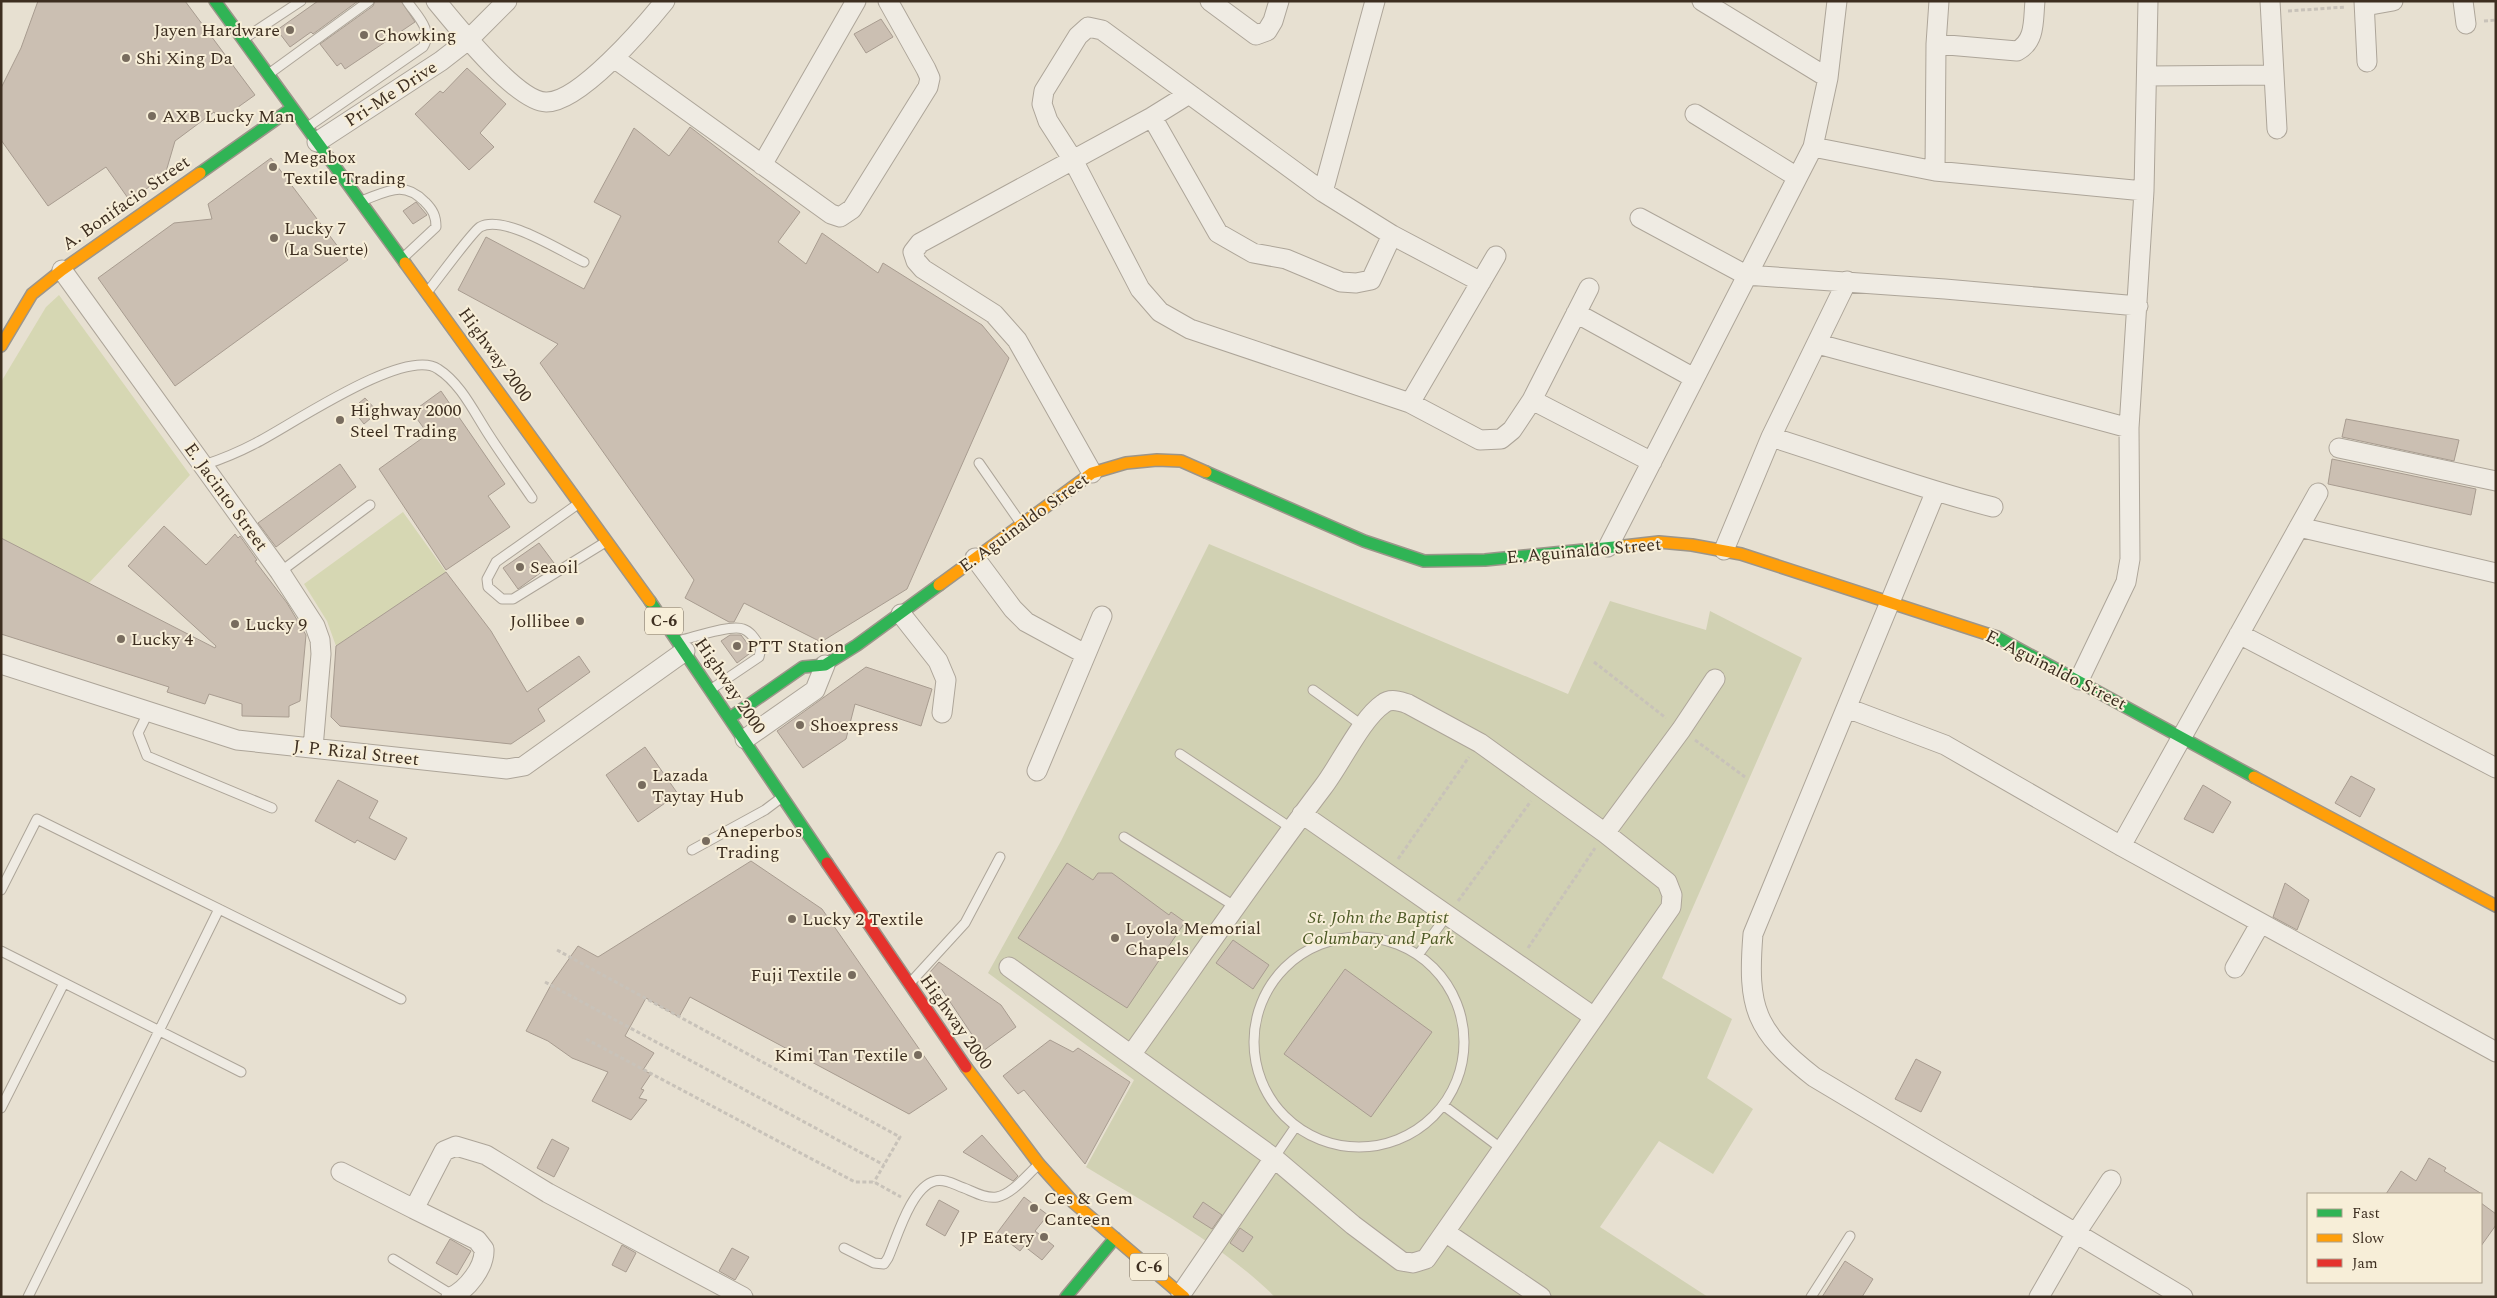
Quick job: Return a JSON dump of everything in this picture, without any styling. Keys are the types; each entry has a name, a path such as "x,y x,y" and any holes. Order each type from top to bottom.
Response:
{"street":[{"name":"Highway 2000","path":"215,1 580,502 682,646 958,1057 1039,1164 1074,1203 1182,1296"},
{"path":"436,1 468,40 523,94 545,103 564,98 614,58 665,1"},
{"name":"Pri-Me Drive","path":"312,135 441,61 468,40 507,1"},
{"path":"762,165 856,1"},
{"path":"614,58 831,214 840,217 852,209 928,87 930,78 888,1"},
{"path":"1210,1 1256,35 1267,31 1273,21 1278,1"},
{"path":"1323,192 1375,1"},
{"path":"1702,1 1828,78"},
{"path":"1608,547 1813,147 1828,78 1837,1"},
{"path":"1935,171 1936,44 1939,1"},
{"path":"1936,44 2017,51 2026,46 2031,39 2035,1"},
{"path":"2079,680 2126,582 2130,559 2129,428 2144,191 2148,76 2148,1"},
{"path":"2367,62 2364,4 2393,1"},
{"path":"2464,1 2466,24"},
{"path":"2270,7 2277,129"},
{"path":"1481,282 1392,235 1323,192 1102,30 1088,28 1078,36 1044,91 1042,104 1048,121 1073,160 1140,289 1160,312 1190,329 1410,403 1480,440 1501,439 1512,430 1532,400 1589,288"},
{"path":"2148,76 2274,75"},
{"path":"1092,473 1017,340 994,314 923,269 916,261 913,252 920,243 1152,117 1190,94"},
{"name":"A. Bonifacio Street","path":"1,346 32,294 62,270 292,108"},
{"path":"1695,114 1798,178"},
{"path":"1152,117 1218,233 1253,253 1286,259 1341,282 1356,283 1371,280 1392,235"},
{"path":"1813,147 1935,171 2144,191"},
{"path":"1640,218 1746,275 1847,281 2138,306"},
{"path":"1410,403 1496,256"},
{"name":"E. Jacinto Street","path":"62,270 204,465 280,572 315,626 320,640 321,654 313,748"},
{"path":"1724,550 1771,437 1818,344 1847,281"},
{"path":"1576,313 1694,378"},
{"path":"1818,344 2129,428"},
{"path":"1532,400 1652,462"},
{"path":"1771,437 1935,492 1993,507"},
{"path":"2339,448 2496,482"},
{"name":"E. Aguinaldo Street","path":"731,717 803,667 825,665 901,614 1092,473 1124,462 1153,459 1182,461 1364,541 1424,561 1485,560 1659,542 1724,550 1891,601 1997,636 2181,738 2496,906"},
{"path":"1935,492 1753,934 1750,970 1753,1004 1768,1034 1788,1057 1814,1077 2183,1297"},
{"path":"2120,846 2318,493"},
{"path":"2299,527 2496,573"},
{"path":"976,558 1012,609 1026,622 1085,654"},
{"path":"901,614 938,661 946,680 942,713"},
{"path":"1037,771 1102,616"},
{"path":"2239,634 2496,768"},
{"name":"J. P. Rizal Street","path":"1,664 148,713 237,740 507,770 524,766 682,646"},
{"path":"745,739 815,690 825,665"},
{"path":"1605,833 1681,730 1715,679"},
{"path":"1009,967 1131,1055 1274,1158 1353,1225 1401,1262 1413,1263 1426,1259 1445,1232 1671,907 1672,894 1667,882 1605,833 1480,743 1408,704 1397,700 1384,703 1363,726 1324,785 1296,821 1131,1055"},
{"path":"1847,708 1944,745 2260,924 2496,1052"},
{"path":"1296,821 1387,874 1448,914 1594,1017"},
{"path":"2235,968 2260,924"},
{"path":"414,1209 444,1151 456,1146 471,1149 486,1155 548,1193 743,1297"},
{"path":"1182,1296 1274,1158"},
{"path":"341,1172 477,1240 484,1249 482,1263 469,1283 452,1296"},
{"path":"2039,1297 2076,1233 2111,1180"},
{"path":"1445,1232 1541,1297"},
{"path":"1066,1297 1115,1238"}],"lane":[{"path":"242,39 301,1"},
{"path":"268,75 369,1"},
{"path":"312,135 424,47 428,34 407,1"},
{"path":"361,201 392,189 405,188 419,195 432,209 436,227 403,258"},
{"path":"427,292 479,227 493,223 508,225 584,262"},
{"path":"204,465 257,443 340,394 373,378 406,367 430,365 445,374 462,394 532,498"},
{"path":"979,463 1022,524"},
{"path":"580,502 496,562 487,579 488,587 502,599 513,599 607,540"},
{"path":"280,572 370,505"},
{"path":"682,646 742,628 752,634 761,648 759,657 711,690"},
{"path":"1313,690 1363,726"},
{"path":"148,713 138,733 147,756 272,808"},
{"path":"1180,754 1296,821"},
{"path":"692,850 765,810 783,796"},
{"path":"1,890 37,819 401,999"},
{"path":"1124,837 1237,907"},
{"path":"908,985 965,923 1000,857"},
{"path":"28,1297 220,909"},
{"path":"1418,955 1448,914"},
{"path":"1371,937 1396,944 1418,955 1443,979 1458,1009 1462,1025 1462,1059 1455,1083 1443,1105 1420,1128 1405,1136 1374,1146 1358,1147 1325,1142 1296,1126 1273,1102 1258,1070 1255,1054 1256,1028 1262,1003 1269,988 1291,962 1305,952 1337,939 1371,937"},
{"path":"1,951 158,1032 241,1072"},
{"path":"1,1108 64,983"},
{"path":"1443,1105 1502,1149"},
{"path":"1274,1158 1296,1126"},
{"path":"844,1248 874,1263 884,1264 912,1203 925,1186 935,1181 945,1180 986,1197 996,1198 1004,1195 1039,1164"},
{"path":"1811,1297 1850,1236"},
{"path":"393,1259 452,1296"}],"path":[{"path":"2270,7 2364,4"},
{"path":"1387,874 1480,743"},
{"path":"1448,914 1541,786"},
{"path":"1518,963 1605,833"},
{"path":"557,950 900,1137 874,1182"},
{"path":"545,982 884,1165"},
{"path":"586,1039 856,1182 874,1182 912,1203"}],"green space":[{"path":"59,295 190,475 89,583 1,538 1,382 46,307"},
{"path":"403,512 446,572 336,646 327,621 304,584"},
{"name":"St. John the Baptist Columbary and Park","path":"1209,544 1568,694 1610,601 1706,630 1710,611 1802,658 1662,978 1732,1019 1707,1078 1753,1109 1713,1174 1659,1141 1600,1227 1708,1297 1275,1297 1232,1260 1185,1227 1086,1167 1134,1080 988,973 1061,841"}],"building":[{"path":"38,1 185,1 255,95 220,120 214,112 175,141 165,175 130,201 106,167 48,206 1,140 1,88 21,48"},
{"path":"318,1 358,1 313,34 311,32 290,47 277,30"},
{"name":"Chowking","path":"375,1 401,1 415,22 345,69 341,63 337,66 320,44 373,6"},
{"path":"881,19 893,37 866,53 854,34"},
{"path":"467,68 506,104 480,133 494,147 469,170 415,114 440,91 443,93"},
{"path":"690,127 800,212 778,242 806,264 822,233 878,273 883,263 982,325 1009,358 907,589 821,642 744,603 734,622 729,622 685,598 694,580 540,363 558,344 458,290 486,237 584,289 621,216 594,202 634,128 669,156"},
{"path":"271,158 348,260 175,386 98,278 174,223 212,219 208,204"},
{"path":"416,202 427,215 413,224 403,211"},
{"path":"441,391 505,484 488,496 510,527 446,570 379,469 428,434 412,412"},
{"path":"365,398 378,412 364,424 352,409"},
{"path":"2346,419 2459,440 2454,461 2342,437"},
{"path":"2332,459 2476,489 2471,515 2328,484"},
{"path":"340,464 356,487 276,547 258,523"},
{"path":"164,526 206,565 235,534 238,538 240,536 257,560 255,561 287,603 306,635 300,701 289,706 289,717 242,716 242,704 209,694 205,704 167,692 169,687 1,634 1,538 215,648 216,646 128,566"},
{"path":"539,543 554,563 518,589 503,568"},
{"path":"446,572 491,631 527,692 579,656 590,672 538,709 545,721 511,744 340,726 331,717 336,646"},
{"name":"PTT Station","path":"730,635 741,635 753,651 737,663 721,641"},
{"path":"866,667 932,689 921,726 855,704 846,739 803,768 777,731"},
{"name":"Lazada Taytay Hub","path":"645,747 678,794 638,822 606,775"},
{"path":"2351,776 2375,789 2360,817 2335,803"},
{"path":"338,780 378,801 369,818 407,838 395,860 357,840 355,843 315,821"},
{"path":"2203,785 2231,802 2213,833 2184,819"},
{"path":"751,861 822,909 947,1089 909,1114 690,997 679,1017 646,998 625,1036 654,1053 643,1070 651,1074 641,1089 644,1090 639,1098 647,1100 631,1120 592,1101 608,1072 572,1058 548,1041 526,1031 552,983 578,946 598,957"},
{"name":"Loyola Memorial Chapels","path":"1067,863 1093,880 1098,873 1112,873 1169,915 1171,912 1185,922 1127,1008 1018,938"},
{"path":"2285,883 2309,900 2297,930 2273,917"},
{"path":"1233,940 1269,965 1253,989 1216,963"},
{"path":"939,962 1001,1005 1016,1027 983,1051 930,972"},
{"path":"1345,969 1432,1032 1371,1117 1284,1054"},
{"path":"1050,1040 1073,1052 1078,1048 1130,1082 1085,1164 1024,1090 1018,1094 1003,1076"},
{"path":"1916,1059 1941,1072 1921,1112 1895,1099"},
{"path":"982,1135 1018,1176 1013,1181 963,1152"},
{"path":"552,1139 569,1148 554,1177 537,1168"},
{"path":"2429,1158 2446,1168 2444,1171 2480,1193 2387,1193 2401,1171 2416,1181"},
{"path":"1024,1197 1048,1215 1035,1231 1054,1246 1042,1260 1024,1246 1020,1251 997,1233"},
{"path":"939,1200 959,1211 945,1236 926,1225"},
{"path":"1203,1202 1222,1215 1212,1229 1193,1217"},
{"path":"2482,1204 2496,1214 2496,1225 2482,1245"},
{"path":"1240,1228 1253,1237 1243,1252 1230,1243"},
{"path":"450,1239 471,1251 457,1275 436,1263"},
{"path":"622,1245 636,1253 626,1272 612,1265"},
{"path":"732,1248 749,1257 735,1280 719,1271"},
{"path":"1845,1261 1873,1279 1862,1297 1822,1297"}],"traffic: fast":[{"path":"215,1 405,263"},
{"path":"200,173 292,108"},
{"path":"1206,472 1364,541 1424,561 1485,560 1624,546"},
{"path":"731,717 803,667 825,665 857,645 939,585"},
{"path":"650,601 827,863"},
{"path":"1987,634 1997,637 2254,777"},
{"path":"1066,1297 1115,1238"}],"traffic: slow":[{"path":"1,346 32,294 62,270 200,173"},
{"path":"405,263 650,601"},
{"path":"939,585 1092,473 1126,463 1157,460 1181,461 1206,472"},
{"path":"1624,546 1659,542 1692,545 1741,554 1987,634"},
{"path":"2254,777 2496,906"},
{"path":"966,1067 1039,1164 1074,1203 1184,1297"}],"traffic: jam":[{"path":"827,863 966,1067"}],"place":[{"name":"Jayen Hardware","path":"290,30"},
{"name":"Chowking","path":"364,35"},
{"name":"Shi Xing Da","path":"126,58"},
{"name":"AXB Lucky Man","path":"152,116"},
{"name":"Megabox Textile Trading","path":"273,167"},
{"name":"Lucky 7 (La Suerte)","path":"274,238"},
{"name":"Highway 2000 Steel Trading","path":"340,420"},
{"name":"Seaoil","path":"520,567"},
{"name":"Jollibee","path":"580,621"},
{"name":"Lucky 9","path":"235,624"},
{"name":"Lucky 4","path":"121,639"},
{"name":"PTT Station","path":"737,646"},
{"name":"Shoexpress","path":"800,725"},
{"name":"Lazada Taytay Hub","path":"642,785"},
{"name":"Aneperbos Trading","path":"706,841"},
{"name":"Lucky 2 Textile","path":"792,919"},
{"name":"Loyola Memorial Chapels","path":"1115,938"},
{"name":"Fuji Textile","path":"852,975"},
{"name":"Kimi Tan Textile","path":"918,1055"},
{"name":"Ces & Gem Canteen","path":"1034,1208"},
{"name":"JP Eatery","path":"1044,1237"}]}
